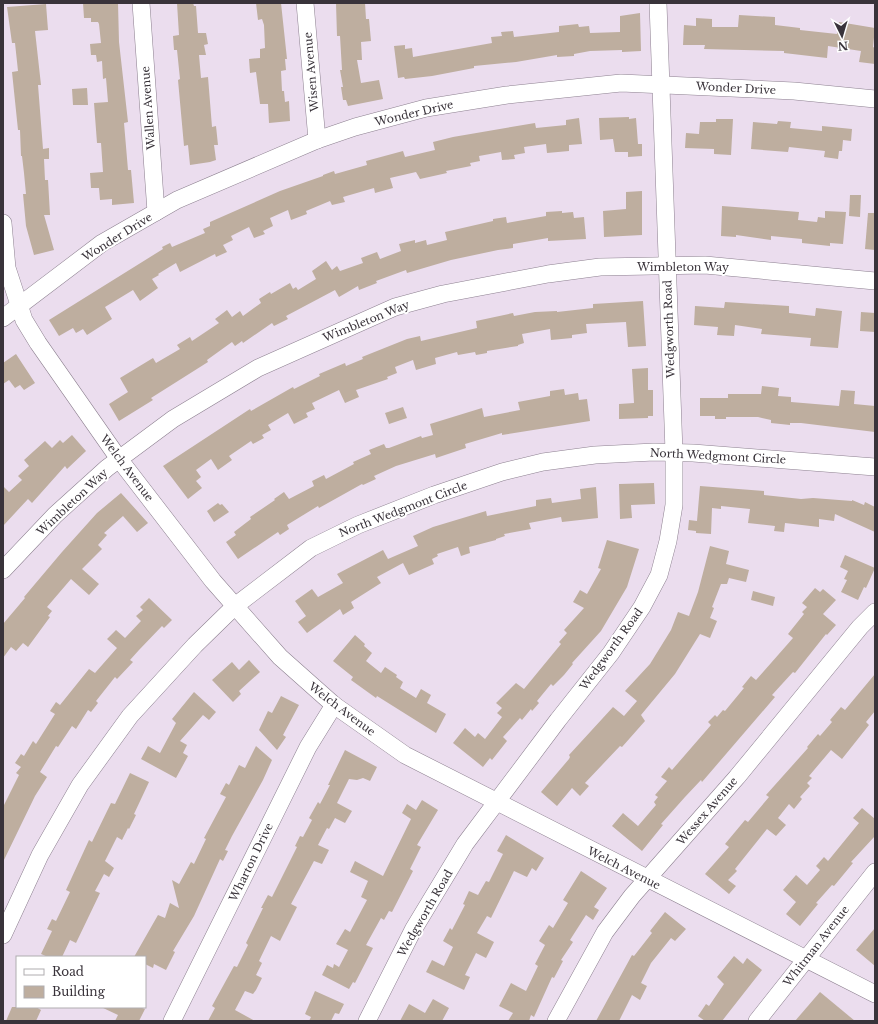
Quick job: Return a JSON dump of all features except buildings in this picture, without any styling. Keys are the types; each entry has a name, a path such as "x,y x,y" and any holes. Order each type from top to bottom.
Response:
{"street":[{"name":"Wallen Avenue","path":"141,3 156,212"},
{"name":"Wisen Avenue","path":"305,3 317,140"},
{"name":"Wedgworth Road","path":"367,1021 413,930 465,844 495,802 612,653 642,607 659,575 668,541 674,505 674,452 658,3"},
{"name":"Wonder Drive","path":"3,318 18,305 102,243 177,200 317,140 355,127 434,107 507,95 622,83 794,91 875,99"},
{"name":"Welch Avenue","path":"3,223 7,268 24,320 38,343 119,459 213,580 280,657 334,705 405,755 875,994"},
{"name":"Wimbleton Way","path":"3,570 55,515 119,459 173,419 258,368 395,307 443,294 548,274 600,267 705,265 875,281"},
{"name":"North Wedgmont Circle","path":"3,935 40,855 80,785 130,716 195,645 235,606 311,548 358,525 434,495 502,472 543,462 595,455 674,452 875,466"},
{"name":"Wessex Avenue","path":"556,1021 605,932 647,879 737,777 860,627 875,612"},
{"name":"Wharton Drive","path":"172,1021 308,746 334,705"},
{"name":"Whitman Avenue","path":"757,1021 875,872"}]}
